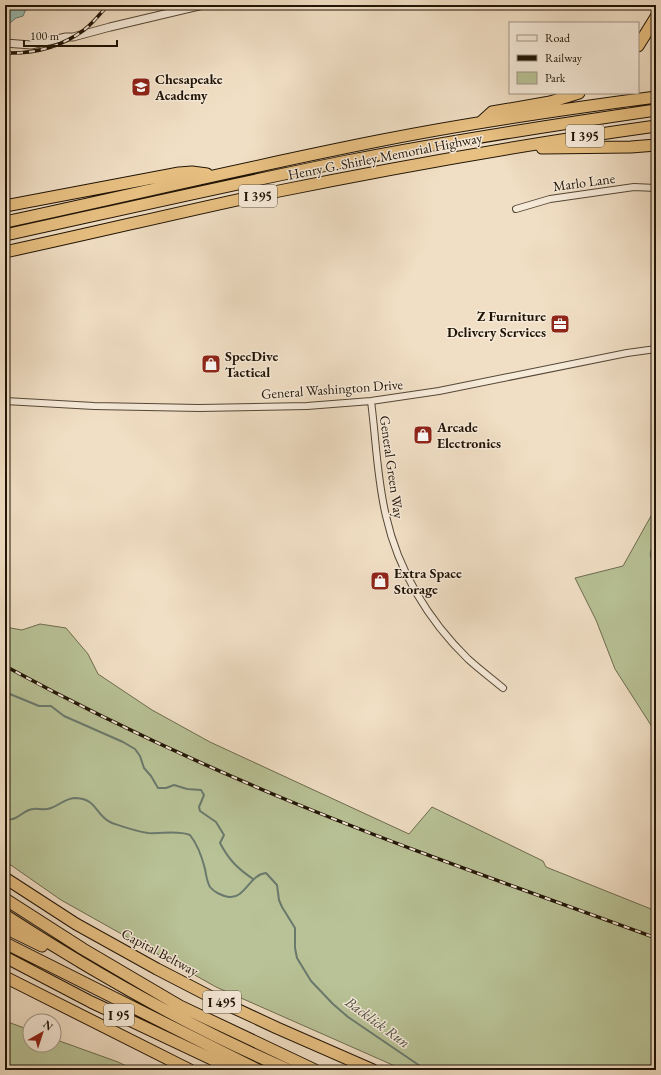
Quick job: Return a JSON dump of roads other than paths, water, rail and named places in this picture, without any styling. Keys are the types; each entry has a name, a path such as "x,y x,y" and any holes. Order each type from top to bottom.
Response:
{"highway":[{"path":"639,44 656,17"},
{"path":"481,122 492,112 550,102 576,94"},
{"name":"Henry G. Shirley Memorial Highway","path":"5,222 215,175 384,140 544,112 656,97"},
{"path":"5,236 207,190 349,161 526,129 656,110"},
{"name":"Henry G. Shirley Memorial Highway","path":"5,252 267,194 432,161 656,126"},
{"path":"514,148 560,149 656,145"},
{"path":"5,206 179,173 192,172 215,175"},
{"name":"Capital Beltway","path":"5,878 76,924 157,969 217,1000 373,1070"},
{"path":"5,899 82,949 180,1006 315,1070"},
{"path":"5,915 96,972 195,1027 248,1053 289,1070"},
{"path":"5,928 96,972"},
{"path":"5,943 258,1070"},
{"name":"I 95","path":"5,957 91,1002 235,1070"},
{"path":"5,978 190,1070"}],"street":[{"path":"5,43 31,45 66,37 73,37 203,5"},
{"name":"Marlo Lane","path":"516,209 550,199 634,187 656,188"},
{"name":"General Washington Drive","path":"5,401 94,406 199,408 307,406 372,401 439,391 627,353 656,349"},
{"name":"General Green Way","path":"372,401 381,490 394,545 406,574 424,606 447,636 468,659 503,688"}],"water":[{"path":"5,5 31,5 26,9 23,16 16,18 5,27"}],"waterway":[{"path":"656,543 651,552 652,561 656,567"},
{"path":"5,692 39,706 51,706 64,716 123,742 135,749 140,756 144,768 158,788 166,788 174,785 187,789 201,790 204,795 199,807 200,811 216,822 224,835 220,843 230,859 253,879"},
{"name":"Backlick Run","path":"5,819 13,819 29,810 48,809 69,799 83,799 89,801 106,820 112,823 148,833 175,832 190,835 201,856 207,881 210,887 221,895 235,897 244,891 256,877 260,874 266,873 277,885 279,900 295,928 295,948 297,958 311,981 348,1017 426,1070"}],"railway":[{"path":"5,53 36,51 66,41 84,30 108,5"},
{"path":"5,666 144,737 287,800 424,854 656,938"}],"place":[{"name":"Chesapeake Academy","path":"141,87"},
{"name":"Z Furniture Delivery Services","path":"560,324"},
{"name":"SpecDive Tactical","path":"211,364"},
{"name":"Arcade Electronics","path":"423,435"},
{"name":"Extra Space Storage","path":"380,581"}]}
